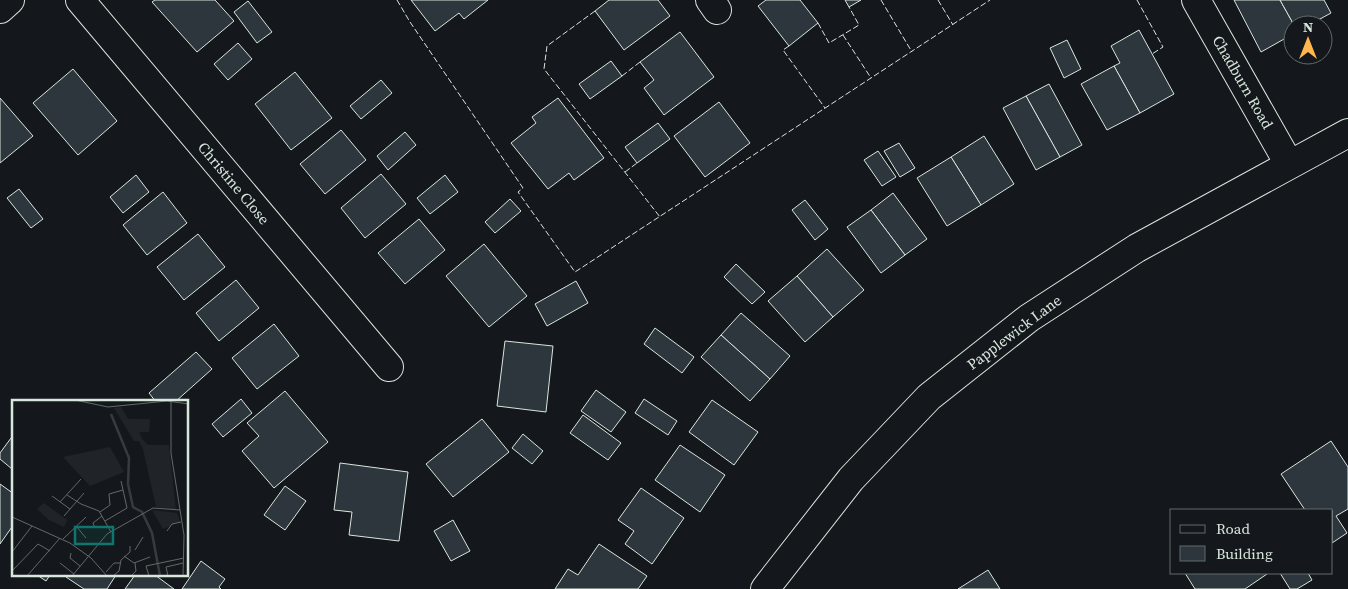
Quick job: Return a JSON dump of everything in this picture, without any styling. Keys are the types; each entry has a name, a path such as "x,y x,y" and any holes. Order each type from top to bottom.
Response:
{"street":[{"path":"0,8 10,0"},
{"name":"Christine Close","path":"80,0 389,367"},
{"name":"Chadburn Road","path":"1196,0 1289,164"},
{"name":"Papplewick Lane","path":"765,589 851,479 930,398 1029,318 1137,248 1348,132"}],"building":[{"path":"155,0 215,0 234,21 197,52 152,2"},
{"path":"411,0 488,0 464,19 459,13 435,31"},
{"path":"609,0 658,0 670,16 624,50 595,11"},
{"path":"766,0 800,0 818,23 789,46 758,6"},
{"path":"845,0 861,0 849,7"},
{"path":"1234,0 1280,0 1288,15 1283,15 1283,40 1261,52"},
{"path":"1280,0 1324,0 1331,13 1327,15 1288,15"},
{"path":"248,1 272,32 257,43 234,12"},
{"path":"1139,30 1174,94 1140,113 1114,66 1120,63 1111,46"},
{"path":"680,32 714,77 664,115 644,88 654,80 640,62"},
{"path":"1067,40 1081,69 1064,78 1050,48"},
{"path":"238,43 252,59 228,80 214,64"},
{"path":"611,61 622,76 590,99 579,84"},
{"path":"1114,66 1140,113 1107,130 1081,84"},
{"path":"73,69 117,121 78,155 33,103"},
{"path":"295,72 332,118 291,150 255,104"},
{"path":"381,80 392,93 361,119 350,106"},
{"path":"1049,84 1082,145 1060,157 1026,96"},
{"path":"1026,96 1060,157 1036,170 1003,108"},
{"path":"0,98 33,136 0,163"},
{"path":"558,98 604,158 574,180 569,173 548,189 511,143 536,123 532,117"},
{"path":"719,102 750,143 705,177 674,136"},
{"path":"658,123 670,139 637,163 625,147"},
{"path":"341,130 366,160 325,194 300,164"},
{"path":"405,132 416,145 388,170 377,156"},
{"path":"984,136 1014,184 981,205 951,157"},
{"path":"899,143 915,168 900,177 884,151"},
{"path":"878,151 896,177 882,186 864,160"},
{"path":"951,157 981,205 947,226 917,178"},
{"path":"381,174 406,204 365,238 341,208"},
{"path":"136,175 149,192 123,213 110,197"},
{"path":"445,175 458,192 430,214 417,198"},
{"path":"19,189 43,219 31,228 7,198"},
{"path":"163,192 187,223 147,255 123,225"},
{"path":"893,193 927,239 905,255 871,210"},
{"path":"510,199 521,211 495,233 485,222"},
{"path":"805,200 828,229 815,240 792,210"},
{"path":"871,210 905,255 881,273 847,227"},
{"path":"419,219 445,250 405,284 378,253"},
{"path":"198,234 225,267 184,300 157,267"},
{"path":"484,244 527,296 489,327 446,276"},
{"path":"827,249 864,290 833,317 797,276"},
{"path":"736,264 765,292 752,304 724,277"},
{"path":"797,276 833,317 805,342 768,301"},
{"path":"236,280 259,308 219,341 196,313"},
{"path":"576,281 588,303 547,326 535,304"},
{"path":"741,313 790,356 770,379 721,335"},
{"path":"274,324 299,356 257,389 232,358"},
{"path":"655,328 694,357 682,373 644,344"},
{"path":"721,335 770,379 750,401 701,357"},
{"path":"505,341 553,346 546,412 497,406"},
{"path":"196,352 212,369 177,400 154,400 149,393"},
{"path":"596,390 626,412 611,432 581,411"},
{"path":"285,391 328,442 274,488 242,451 259,436 247,423"},
{"path":"241,399 252,413 223,437 212,424"},
{"path":"644,399 677,421 668,435 635,413"},
{"path":"712,400 758,432 734,465 689,432"},
{"path":"583,415 621,443 608,460 570,433"},
{"path":"482,419 509,452 453,497 426,464"},
{"path":"523,434 543,451 532,464 512,448"},
{"path":"12,437 12,469 0,459 0,453"},
{"path":"1331,441 1348,467 1348,509 1336,516 1347,533 1333,542 1333,509 1304,509 1281,474"},
{"path":"680,445 725,475 700,512 655,480"},
{"path":"340,463 408,472 399,541 349,535 352,512 334,510"},
{"path":"0,484 12,493 12,527 0,544"},
{"path":"285,486 306,501 285,530 264,515"},
{"path":"641,488 684,518 652,564 625,544 634,531 618,520"},
{"path":"453,520 470,551 451,561 434,531"},
{"path":"599,544 647,576 638,589 555,589 568,569 578,575"},
{"path":"201,561 225,579 219,587 221,589 182,589"},
{"path":"988,570 1000,589 958,589"},
{"path":"1186,574 1267,574 1245,589 1195,589"},
{"path":"1281,574 1309,574 1312,580 1297,589 1290,589"},
{"path":"38,576 49,576 46,581"},
{"path":"115,576 107,589 84,589 66,577"},
{"path":"134,576 156,576 174,589 125,589"}],"fence":[{"path":"397,0 523,188 518,192 575,272 990,0"},
{"path":"881,0 912,52"},
{"path":"938,0 953,25"},
{"path":"1137,0 1163,47 1152,54"},
{"path":"818,23 829,43 859,25 849,7"},
{"path":"595,11 547,46 544,69 660,217"},
{"path":"843,35 871,78"},
{"path":"789,46 783,50 825,108"},
{"path":"622,76 640,62"},
{"path":"625,172 637,163"}]}
